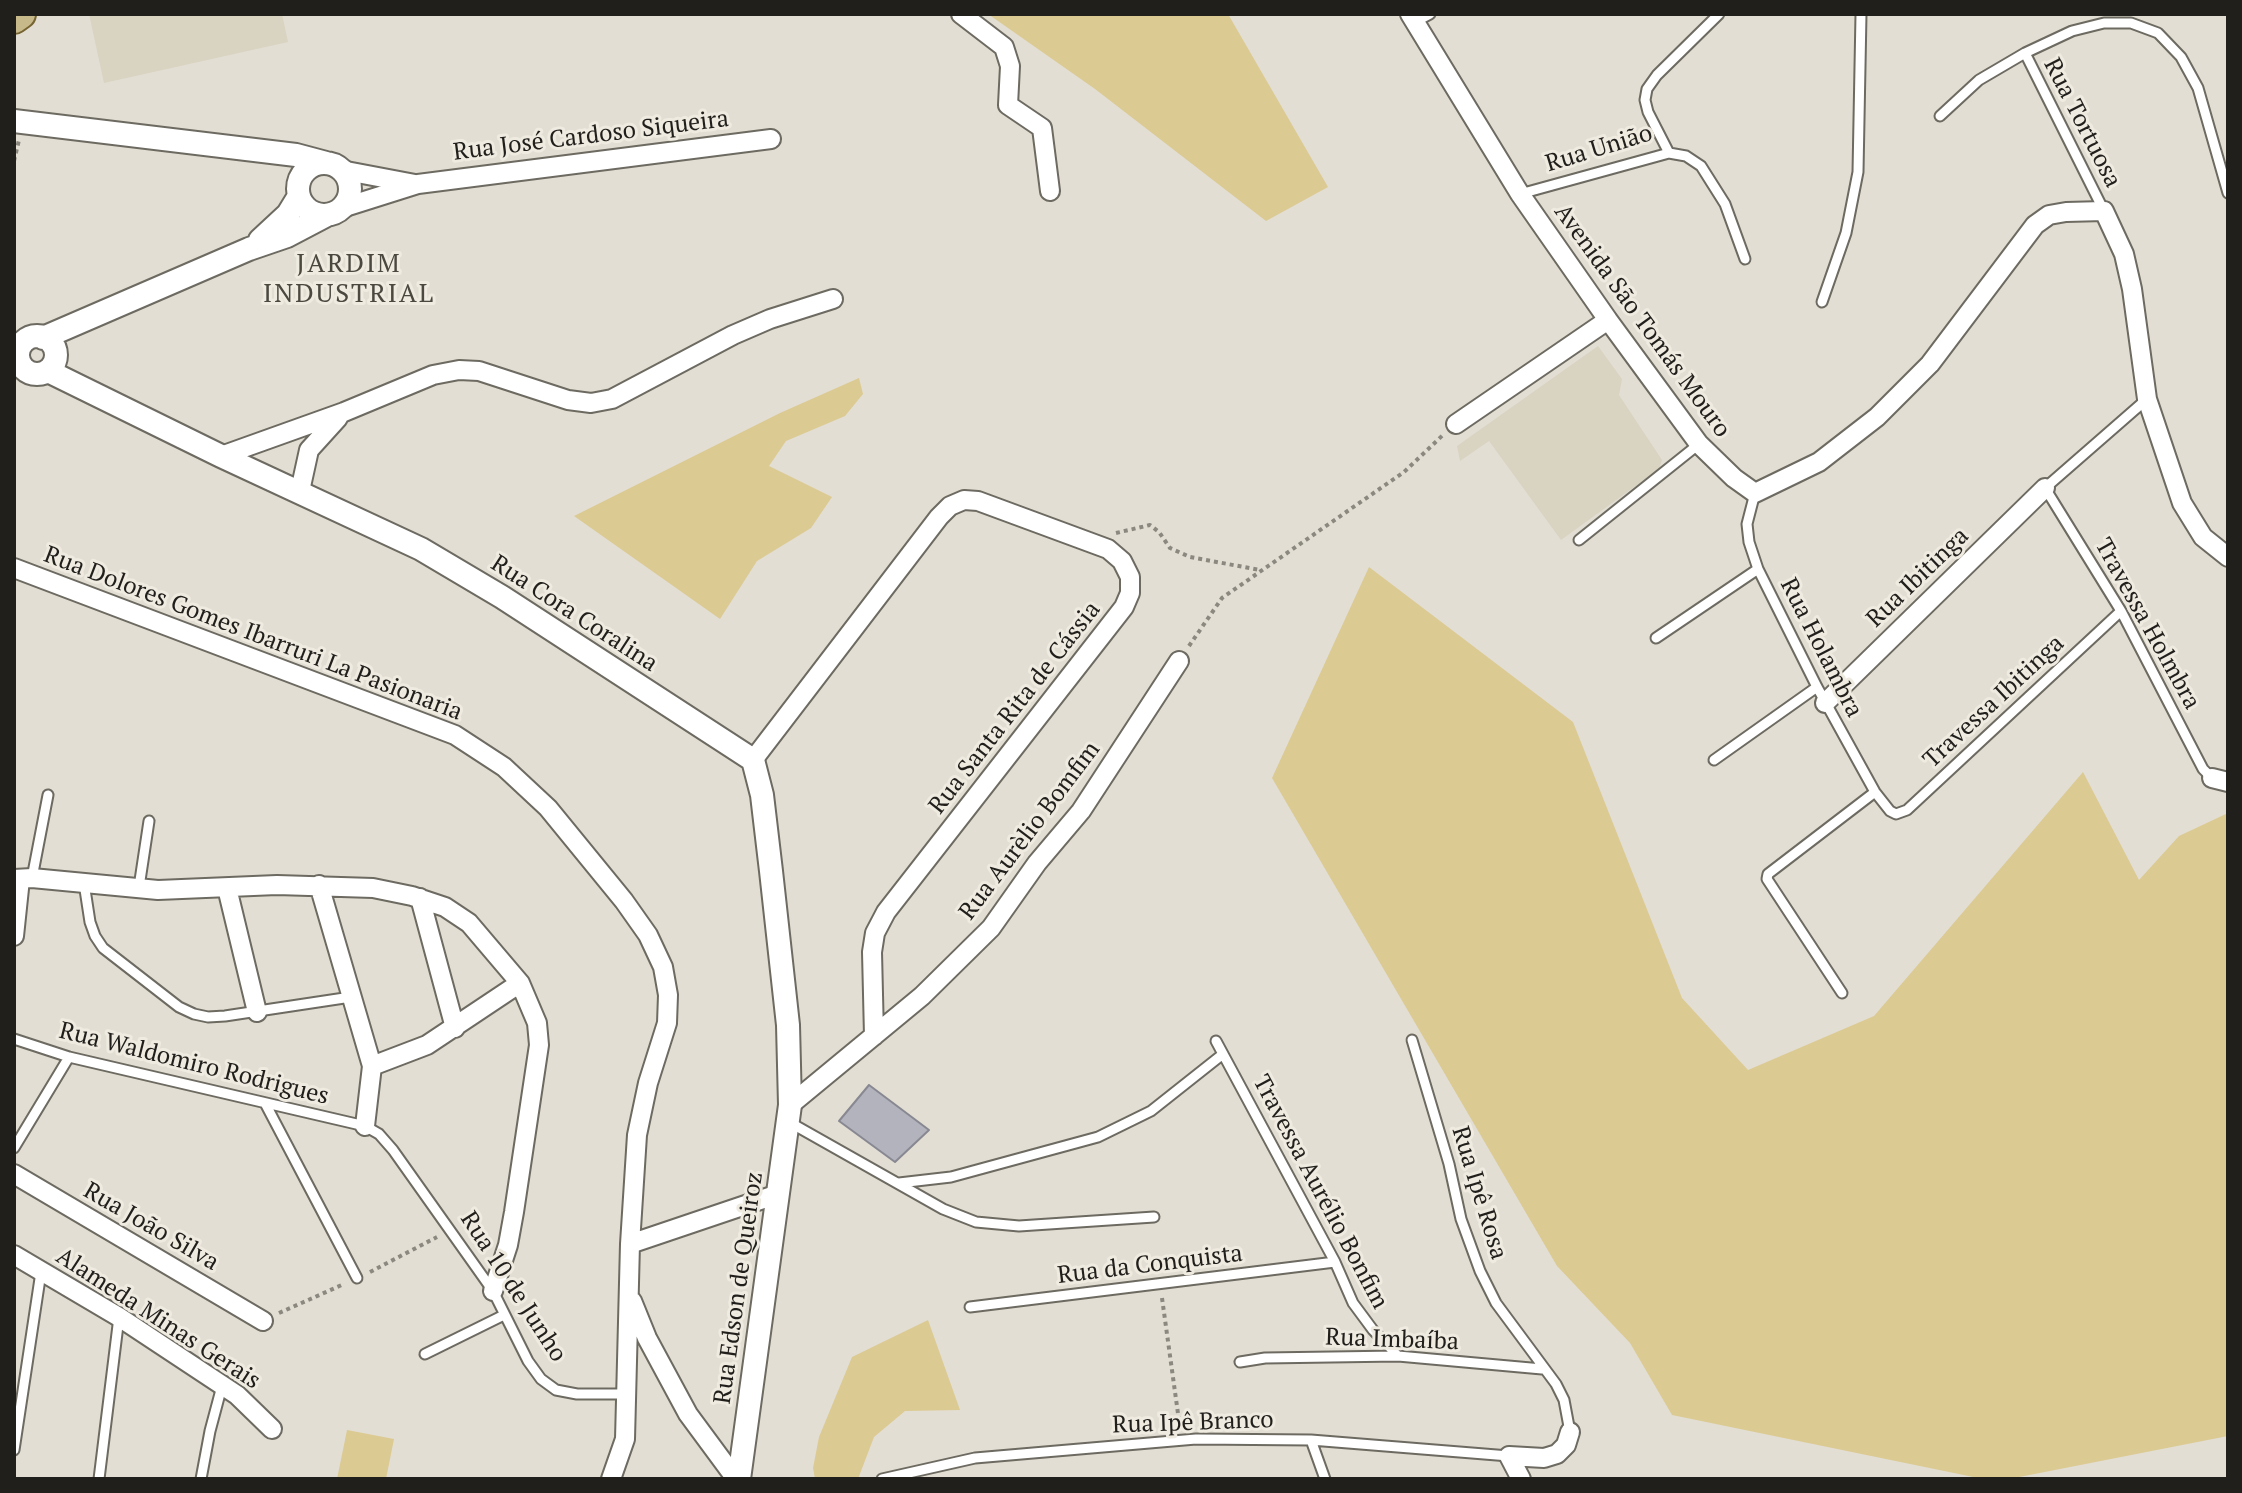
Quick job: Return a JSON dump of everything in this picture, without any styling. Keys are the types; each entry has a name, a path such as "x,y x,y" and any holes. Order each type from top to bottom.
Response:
{"main road":[{"path":"14,19 21,14"}],"street":[{"path":"961,14 1004,47 1010,66 1008,105 1042,128 1050,191"},
{"name":"Avenida São Tomás Mouro","path":"1418,17 1520,194 1608,320 1699,444 1734,478 1755,493"},
{"name":"Rua José Cardoso Siqueira","path":"14,121 296,155 334,167 418,184"},
{"name":"Rua José Cardoso Siqueira","path":"335,211 418,184 771,139"},
{"name":"Rua José Cardoso Siqueira","path":"246,151 299,188"},
{"path":"43,338 55,350 55,362 48,371 35,374 18,363 25,342 43,338 249,249 287,236 335,211 350,193 347,176 334,167 310,167 279,225 249,249"},
{"path":"299,188 307,209 335,211"},
{"path":"1755,493 1819,462 1877,417 1930,364 2035,225 2049,215 2104,211 2124,254 2132,289 2147,399 2182,503 2203,537 2228,557"},
{"path":"221,456 344,412 433,375 459,370 479,371 568,400 591,403 612,399 733,335 770,319 833,299"},
{"path":"1456,424 1608,320"},
{"name":"Rua Cora Coralina","path":"48,371 421,549 502,597 753,760"},
{"path":"300,491 309,450 344,412"},
{"name":"Rua Ibitinga","path":"1821,695 2045,488"},
{"name":"Rua Santa Rita de Cássia","path":"753,760 950,506 964,500 978,501 1108,549 1122,561 1130,577 1130,593 1124,607 886,912 875,933 872,952 874,1036"},
{"name":"Rua Dolores Gomes Ibarruri La Pasionaria","path":"14,568 455,735 504,767 548,808 648,935 663,967 668,995 667,1023 648,1083 637,1135 630,1244 625,1439 611,1479"},
{"name":"Rua Aurèlio Bomfim","path":"790,1114 922,996 991,928 1037,863 1081,811 1179,661"},
{"path":"753,760 762,795 788,1025 790,1114"},
{"path":"14,936 22,879 158,890 319,885 373,888 445,907 469,923 520,983 537,1023 539,1045 508,1245 493,1291"},
{"path":"319,885 372,1066 365,1126"},
{"path":"227,888 257,1012"},
{"path":"420,898 455,1028"},
{"path":"372,1066 427,1045 520,983"},
{"name":"Rua Edson de Queiroz","path":"737,1479 790,1114"},
{"name":"Rua João Silva","path":"14,1174 263,1321"},
{"path":"630,1244 778,1194"},
{"name":"Alameda Minas Gerais","path":"14,1255 119,1317 222,1386 258,1413 272,1429"},
{"path":"629,1295 647,1338 688,1414 737,1479"},
{"path":"1509,1456 1544,1458 1557,1454 1566,1445 1570,1432"},
{"path":"1509,1456 1521,1479"}],"lane":[{"name":"Rua União","path":"1520,194 1669,153 1648,112 1645,100 1647,89 1657,75 1719,14"},
{"path":"1822,302 1846,233 1858,172 1861,14"},
{"name":"Rua Tortuosa","path":"1940,116 1979,80 2025,53 2072,31 2104,23 2131,23 2158,33 2181,57 2198,88 2228,193"},
{"name":"Rua Tortuosa","path":"2025,53 2104,211"},
{"path":"1669,153 1686,156 1701,166 1734,221 1745,259"},
{"path":"2045,488 2147,399"},
{"path":"1579,540 1699,444"},
{"name":"Travessa Holmbra","path":"2045,488 2121,611 2203,769 2220,780"},
{"name":"Rua Holambra","path":"1755,493 1747,524 1758,569 1821,695 1875,792 1890,811"},
{"path":"1656,638 1758,569"},
{"name":"Travessa Ibitinga","path":"1890,811 1896,814 1907,810 2121,611"},
{"path":"1714,760 1821,695"},
{"path":"1842,993 1767,879 1768,874 1875,792"},
{"path":"22,879 48,795"},
{"path":"139,887 149,821"},
{"path":"84,883 90,922 103,948 179,1007 208,1017 353,996"},
{"name":"Rua Waldomiro Rodrigues","path":"14,1039 69,1057 365,1126"},
{"name":"Rua Ipê Rosa","path":"1412,1040 1449,1164 1461,1219 1480,1271 1496,1303 1564,1400 1570,1432"},
{"name":"Travessa Aurélio Bonfim","path":"1216,1041 1335,1262 1353,1303 1398,1356"},
{"path":"899,1183 951,1177 1098,1137 1151,1111 1223,1054"},
{"path":"14,1148 69,1057"},
{"path":"266,1105 357,1278"},
{"path":"790,1114 943,1209 976,1222 1019,1226 1154,1217"},
{"name":"Rua 10 de Junho","path":"365,1126 379,1134 393,1150 493,1291 528,1361 541,1379 556,1390 577,1394 627,1394"},
{"name":"Rua da Conquista","path":"970,1307 1335,1262"},
{"path":"14,1450 41,1271"},
{"path":"425,1354 504,1315"},
{"path":"99,1479 119,1317"},
{"name":"Rua Imbaíba","path":"1240,1362 1265,1358 1398,1356 1542,1369"},
{"path":"201,1479 222,1386"},
{"name":"Rua Ipê Branco","path":"882,1479 975,1458 1181,1440 1311,1440 1509,1456"},
{"path":"1311,1440 1325,1479"}],"path":[{"path":"1179,661 1222,598 1404,472 1456,424"},
{"path":"1085,540 1150,525 1170,548 1190,557 1262,570"},
{"path":"1160,1284 1181,1440"}],"shaded area":[{"path":"89,14 282,14 288,42 104,83"},
{"path":"988,14 1228,14 1328,187 1266,221 1095,89"},
{"path":"1598,346 1622,379 1619,395 1662,460 1659,469 1561,540 1489,441 1460,461 1457,446"},
{"path":"859,378 863,394 845,416 786,441 769,466 832,497 811,528 757,561 720,619 574,516 780,413"},
{"path":"1369,567 1573,722 1682,998 1748,1070 1874,1016 2083,772 2139,880 2179,836 2228,813 2228,1436 2009,1479 1983,1479 1672,1415 1630,1343 1557,1266 1272,778"},
{"path":"928,1320 960,1410 905,1411 874,1437 858,1479 815,1479 813,1468 819,1437 852,1357"},
{"path":"347,1430 394,1439 386,1479 337,1479"}],"building":[{"path":"869,1085 929,1130 895,1162 839,1121"}],"district":[{"name":"JARDIM INDUSTRIAL","path":"349,280"}]}
